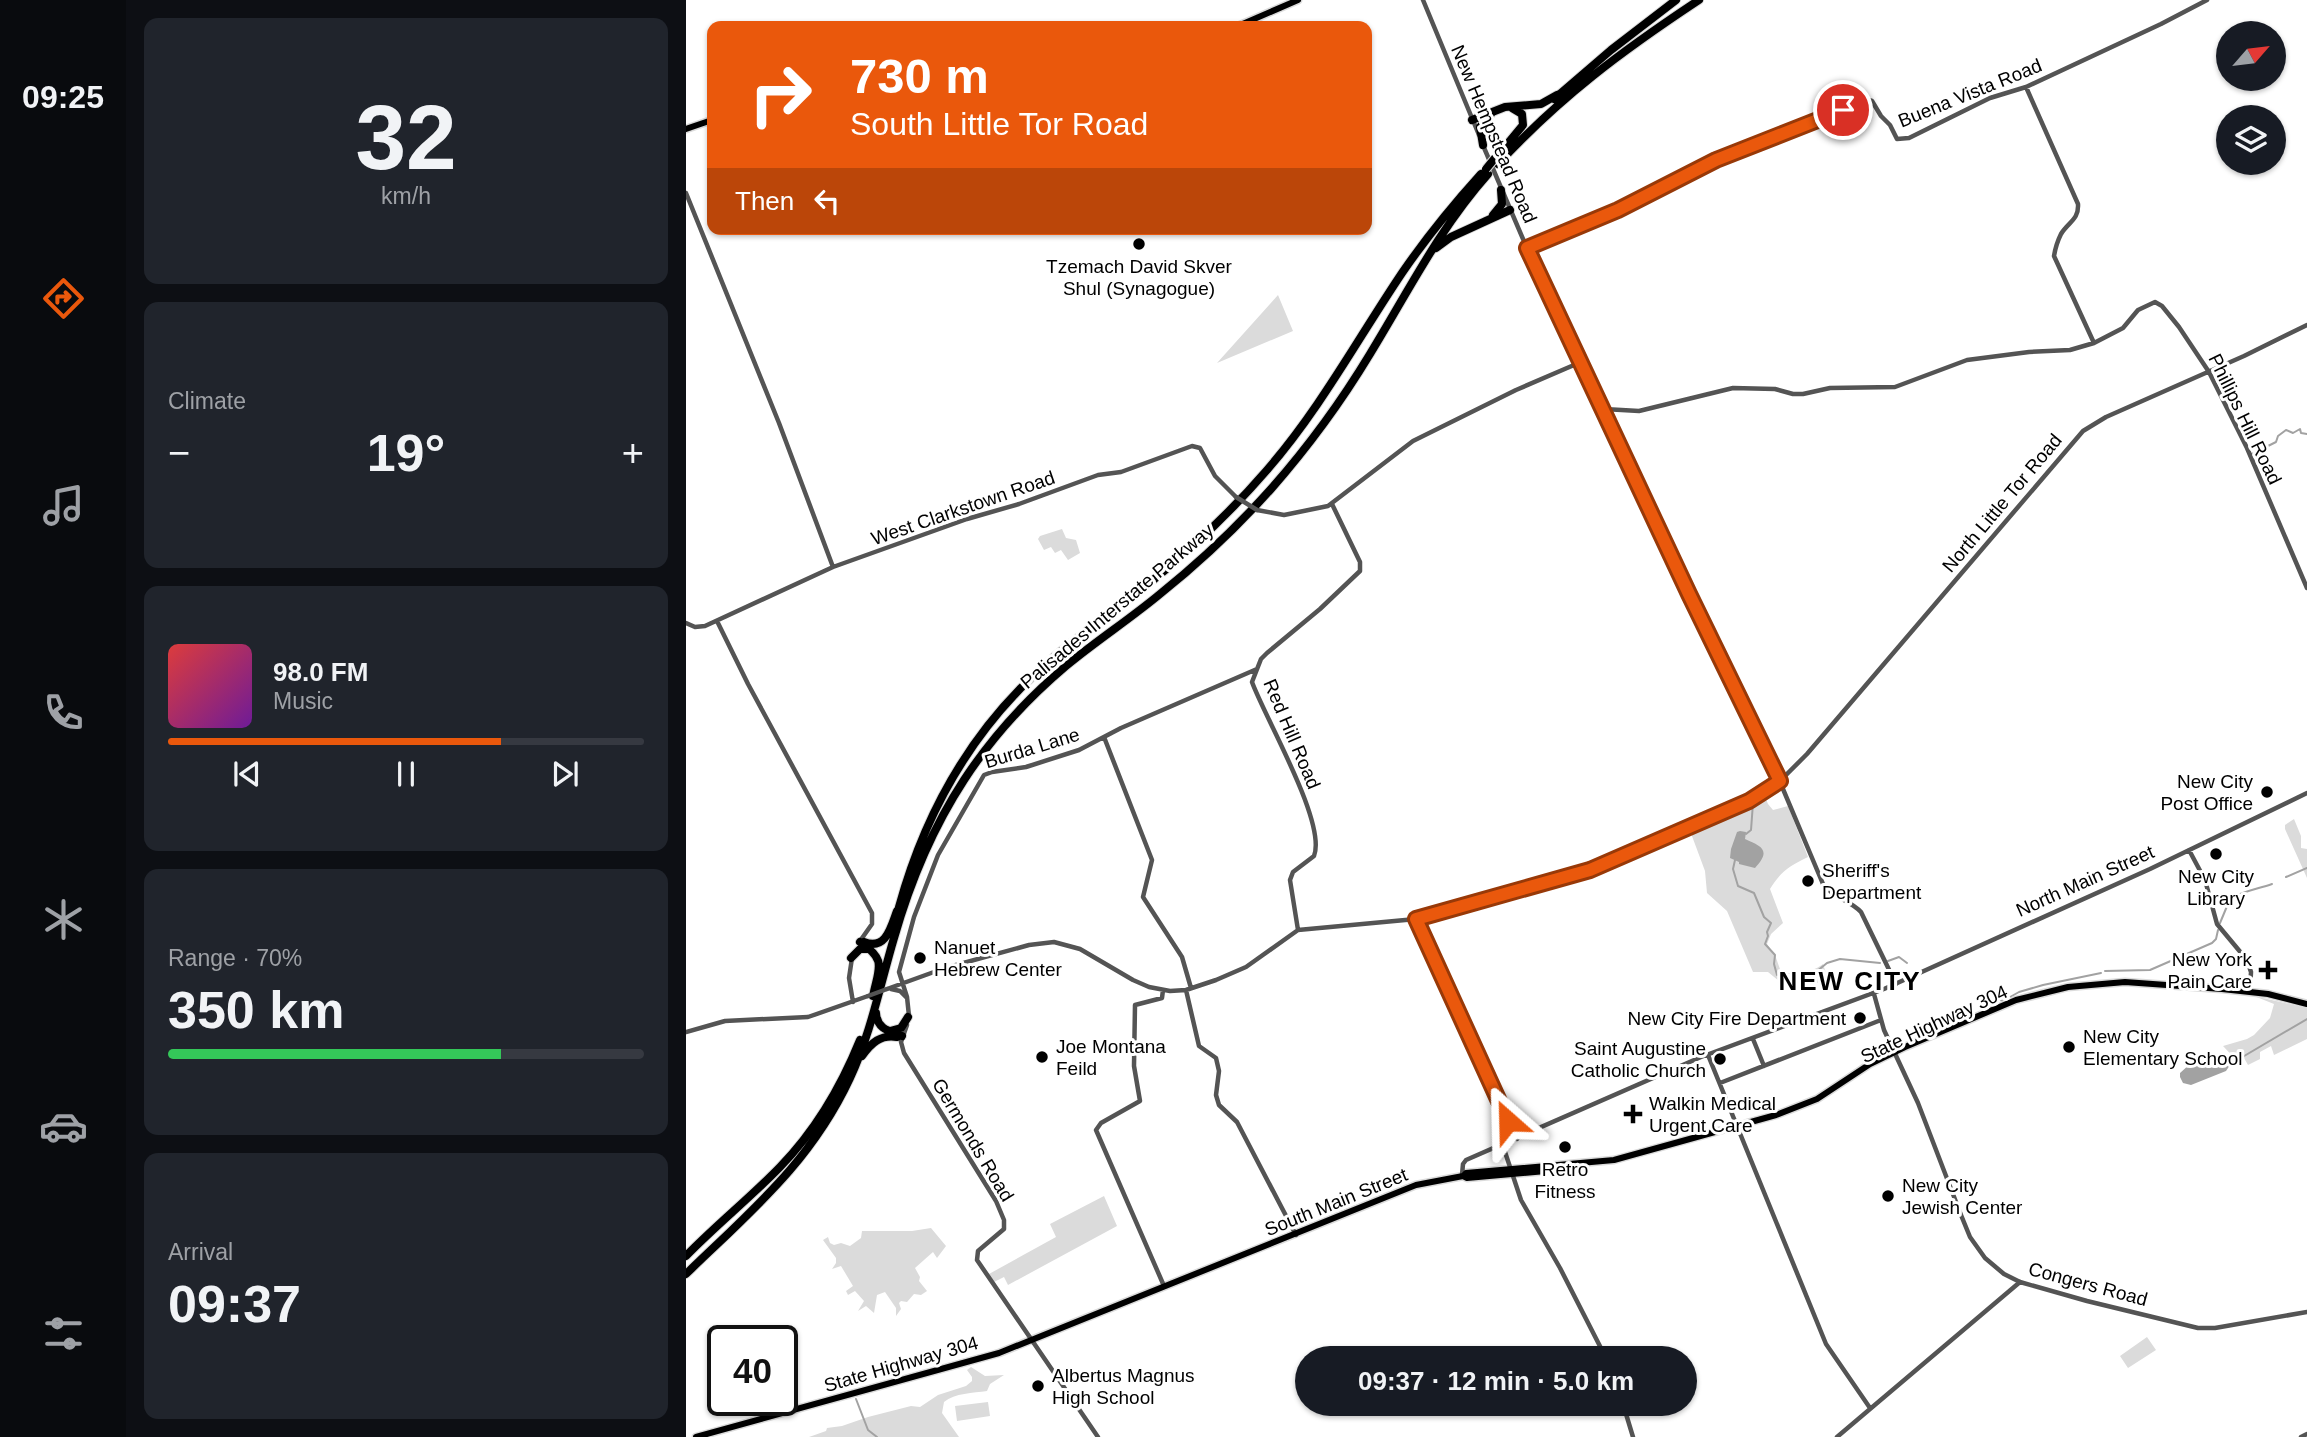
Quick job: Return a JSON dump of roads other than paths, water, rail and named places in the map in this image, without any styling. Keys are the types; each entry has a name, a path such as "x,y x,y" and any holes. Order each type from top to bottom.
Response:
{"highway":[{"name":"Palisades Interstate Parkway","path":"686,1256 781,1166 810,1132 830,1101 848,1068 913,859 930,817 959,765 985,728 1035,673 1177,560 1258,480 1324,397 1423,244 1497,159 1576,80 1676,0"},
{"name":"Palisades Interstate Parkway","path":"1497,159 1589,76 1699,0"},
{"path":"1472,121 1503,107 1543,103 1576,80"},
{"path":"1472,121 1511,108 1520,111 1524,118 1522,127 1497,159"},
{"path":"1483,145 1480,128 1492,114"},
{"name":"Palisades Interstate Parkway","path":"686,1273 763,1202 793,1169 831,1114 855,1067 884,987 898,925 920,862 946,809 983,754 1011,719 1048,682 1190,569 1271,489 1345,393 1415,275 1487,171"},
{"path":"1476,188 1459,213 1460,221 1465,225 1470,226 1510,209"},
{"path":"1493,216 1502,204 1502,190"},
{"path":"1415,275 1430,254 1443,242 1510,209"},
{"path":"861,941 873,944 883,941 889,933 900,901"},
{"path":"861,941 877,954 879,962 870,1001"},
{"path":"851,958 860,949 872,950"},
{"path":"884,987 876,1016 881,1027 902,1037"},
{"path":"888,1031 901,1028 908,1017"},
{"path":"855,1067 880,1038 902,1037"}],"main road":[{"path":"1250,21 1298,0"},
{"path":"686,129 707,122"},
{"name":"State Highway 304","path":"1462,1176 1467,1178 1590,1167 1623,1161 1738,1128 1807,1104 1895,1054 1999,1007 2075,986 2112,982 2250,991 2307,1004"},
{"name":"South Main Street","path":"1032,1340 1297,1235 1399,1191 1427,1182 1462,1176"},
{"name":"State Highway 304","path":"696,1437 963,1364 1032,1340"}],"street":[{"name":"New Hempstead Road","path":"1423,0 1527,248 1692,602 1780,781 1822,884 1831,894 1854,905 1861,912 1896,984"},
{"name":"Buena Vista Road","path":"1527,248 1618,210 1716,160 1868,100 1872,101 1890,125 1897,139 1903,139 1990,98 2026,87 2204,1"},
{"path":"2026,87 2078,204 2077,213 2072,224 2062,233 2054,257 2094,343"},
{"path":"686,193 779,423 833,567"},
{"name":"Phillips Hill Road","path":"1603,408 1639,411 1733,388 1775,389 1793,394 1830,388 1889,388 1912,382 1967,360 2070,350 2094,343 2123,328 2138,310 2155,302 2162,306 2179,327 2209,372 2247,448 2307,588"},
{"name":"North Little Tor Road","path":"1298,930 1416,919 1590,870 1749,801 1780,781 1807,754 2076,437 2098,421 2307,325"},
{"name":"West Clarkstown Road","path":"717,621 833,567 967,519 1019,504 1098,475 1121,472 1192,446 1200,449 1215,476 1236,497 1257,510 1286,515 1322,508 1332,504 1413,441 1516,390 1581,362"},
{"name":"Red Hill Road","path":"1298,930 1290,880 1293,872 1314,856 1316,839 1308,811 1253,687 1252,677 1267,653 1360,571 1360,562 1332,504"},
{"path":"686,623 700,627 717,621 748,684 872,911 872,922 851,958 849,983 853,1002"},
{"name":"Burda Lane","path":"902,982 900,967 934,864 981,779 992,772 1026,767 1060,757 1256,669"},
{"path":"1104,737 1152,860 1143,897 1182,957 1199,1046 1216,1058 1219,1071 1216,1095 1219,1105 1237,1122 1297,1235"},
{"name":"North Main Street","path":"1874,994 2307,793"},
{"path":"2189,850 2205,880 2217,924 2247,960 2251,972 2250,991"},
{"path":"1416,919 1517,1139"},
{"path":"686,1032 735,1020 808,1017 853,1002 870,1001 884,987 1030,945 1054,942 1074,946 1133,980 1163,990 1188,989 1246,967 1298,930"},
{"path":"902,982 908,1002 908,1017 902,1037"},
{"path":"849,983 856,994 870,1001"},
{"path":"884,987 900,991 908,1002"},
{"path":"1163,990 1162,998 1135,1005 1134,1066 1140,1101 1102,1123 1096,1130 1165,1287"},
{"path":"1462,1176 1465,1161 1708,1055 1874,994"},
{"name":"Congers Road","path":"1874,994 1881,1020 1918,1103 1970,1237 1991,1264 2020,1282 2080,1300 2195,1328 2215,1328 2307,1312"},
{"path":"1720,1083 1881,1020"},
{"name":"Germonds Road","path":"902,1037 901,1046 904,1053 1000,1209 1004,1228 979,1251 976,1258 1098,1437"},
{"path":"1753,1039 1765,1066"},
{"path":"1708,1055 1826,1344 1870,1408"},
{"path":"1503,1146 1522,1204 1560,1268 1600,1346"},
{"path":"1837,1437 2020,1282"},
{"path":"1627,1416 1633,1437"},
{"path":"2301,1437 2307,1434"}],"waterway":[{"path":"2252,454 2276,442 2278,436 2286,430 2293,433 2300,429 2301,433 2307,434"},
{"path":"1746,834 1751,830 1753,803"},
{"path":"1735,860 1733,869 1738,886 1754,893 1764,917 1771,923 1765,944 1775,955 1777,975 1816,972 1827,963 1840,959 1880,963"},
{"path":"2286,877 2307,868"},
{"path":"2220,923 2230,899 2272,884"},
{"path":"2105,971 2150,970 2212,943 2218,930"},
{"path":"1888,961 1899,957 1907,963"},
{"path":"1984,993 2003,1001 2019,992 2043,985 2101,973"},
{"path":"2234,1062 2307,1019"},
{"path":"856,1399 868,1430 877,1437"}],"place":[{"name":"Tzemach David Skver Shul (Synagogue)","path":"1139,244"},
{"name":"New City Post Office","path":"2267,792"},
{"name":"New City Library","path":"2216,854"},
{"name":"Sheriff's Department","path":"1808,881"},
{"name":"Nanuet Hebrew Center","path":"920,958"},
{"name":"New York Pain Care","path":"2268,970"},
{"name":"New City Fire Department","path":"1860,1018"},
{"name":"New City Elementary School","path":"2069,1047"},
{"name":"Joe Montana Feild","path":"1042,1057"},
{"name":"Saint Augustine Catholic Church","path":"1720,1059"},
{"name":"Walkin Medical Urgent Care","path":"1633,1114"},
{"name":"Retro Fitness","path":"1565,1147"},
{"name":"New City Jewish Center","path":"1888,1196"},
{"name":"Albertus Magnus High School","path":"1038,1386"}],"district":[{"name":"NEW CITY","path":"1850,981"}]}
